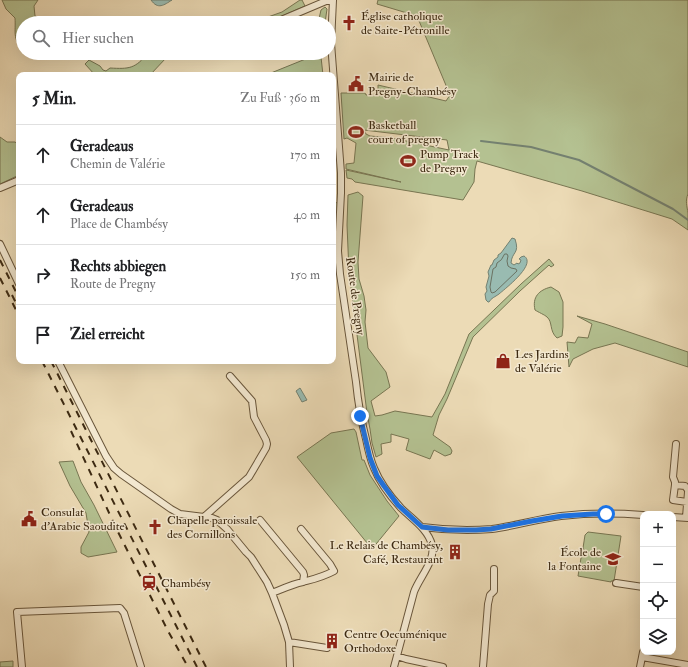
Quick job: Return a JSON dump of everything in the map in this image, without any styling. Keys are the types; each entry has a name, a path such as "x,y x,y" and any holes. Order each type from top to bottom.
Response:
{"street":[{"path":"291,16 326,1 333,1"},
{"name":"Route de Pregny","path":"332,16 333,1"},
{"name":"Route de Pregny","path":"332,60 333,72"},
{"name":"Route de Pregny","path":"336,112 341,173 338,259 360,416 370,458 377,476 398,505 422,527 433,546 432,555 414,592 394,667"},
{"path":"0,188 16,181"},
{"path":"0,244 16,278"},
{"path":"60,364 106,456 114,468 180,514 205,516 217,520 227,529 251,557 267,582 284,625 289,642 290,667"},
{"path":"205,516 249,477 267,444 254,417 252,400 230,376"},
{"path":"676,444 673,477 675,482 673,500 687,502"},
{"path":"675,485 684,486 688,491 687,518 676,518"},
{"path":"422,527 460,530 491,529 567,516 593,514 640,515"},
{"path":"260,520 303,572 303,582"},
{"path":"272,593 327,575 334,571 301,529"},
{"path":"483,667 488,604 490,595 494,590 494,569"},
{"path":"616,582 640,586"},
{"path":"22,667 17,612 120,608 124,613 141,667"},
{"path":"289,642 326,648"},
{"path":"640,667 643,655 688,665"},
{"path":"397,656 443,667"}],"green space":[{"path":"2,0 38,0 34,6 35,16 16,16 16,38 15,18 6,9"},
{"path":"300,0 302,0 305,6 282,16 271,16 282,12"},
{"path":"378,0 688,0 688,194 686,201 688,230 672,219 477,161 474,182 463,200 355,182 352,179 347,178 346,170 401,182 346,169 346,164 354,163 356,143 347,138 344,139 341,93 365,93 366,95 378,94 378,85 446,101 450,95 417,16 377,4","holes":["364,130 447,140 449,150 392,138 370,136 366,134"]},
{"path":"325,7 327,9 326,16 320,16 321,10"},
{"path":"89,60 106,71 110,68 131,67 141,60 164,60 153,72 92,72 85,64"},
{"path":"303,60 321,60 323,72 273,72"},
{"path":"0,137 7,142 16,143 16,176 0,184"},
{"path":"358,192 363,196 358,262 359,279 366,310 365,322 368,348 386,372 390,387 371,401 375,416 395,411 432,417 445,394 469,334 549,259 554,265 551,267 549,265 473,337 439,415 433,435 450,447 452,451 451,454 445,456 434,450 430,459 406,450 409,439 391,434 391,442 381,444 382,454 376,457 367,413 349,272 347,225 348,195"},
{"path":"338,202 336,238 336,203"},
{"path":"551,287 559,292 563,302 562,336 557,338 553,332 549,319 535,310 534,305 537,295 543,290"},
{"path":"577,316 688,352 688,367 615,343 593,349 573,359 569,367 567,342 575,343 578,337 588,338 592,324"},
{"path":"354,429 362,460 364,460 370,475 387,501 399,516 372,549 297,457 331,433"},
{"path":"73,461 81,482 117,552 88,557 81,553 81,547 89,532 86,513 70,486 59,462"},
{"path":"588,532 621,536 614,581 611,582 578,576 581,558 587,554 583,548 585,535"},
{"path":"13,661 13,667 0,667 0,662"}],"water":[{"path":"151,0 172,0 159,6"},
{"path":"512,238 515,239 517,247 511,263 514,265 520,263 521,260 519,259 524,256 527,260 527,264 519,276 488,302 485,294 487,291 486,287 489,276 488,272 494,260"},
{"path":"300,388 307,400 302,402 296,391"}],"waterway":[{"path":"481,141 531,147 579,160 673,209 688,220"}],"railway":[{"path":"0,260 16,292"},
{"path":"0,278 16,310"},
{"path":"12,295 16,303"},
{"path":"44,364 197,667"},
{"path":"53,364 206,667"},
{"path":"71,431 117,530 188,667"}],"place":[{"name":"Église catholique de Saite-Pétronille","path":"349,23"},
{"name":"Mairie de Pregny-Chambésy","path":"356,84"},
{"name":"Basketball court of pregny","path":"356,132"},
{"name":"Pump Track de Pregny","path":"408,161"},
{"name":"Les Jardins de Valérie","path":"503,361"},
{"name":"Consulat d'Arabie Saoudite","path":"29,519"},
{"name":"Chapelle paroissale des Cornillons","path":"155,527"},
{"name":"Le Relais de Chambésy, Café, Restaurant","path":"455,552"},
{"name":"École de la Fontaine","path":"613,559"},
{"name":"Chambésy","path":"149,583"},
{"name":"Centre Oecuménique Orthodoxe","path":"332,641"}],"route":[{"path":"360,416 370,458 377,476 398,505 422,527 448,530 491,529 562,516 606,514"}]}
